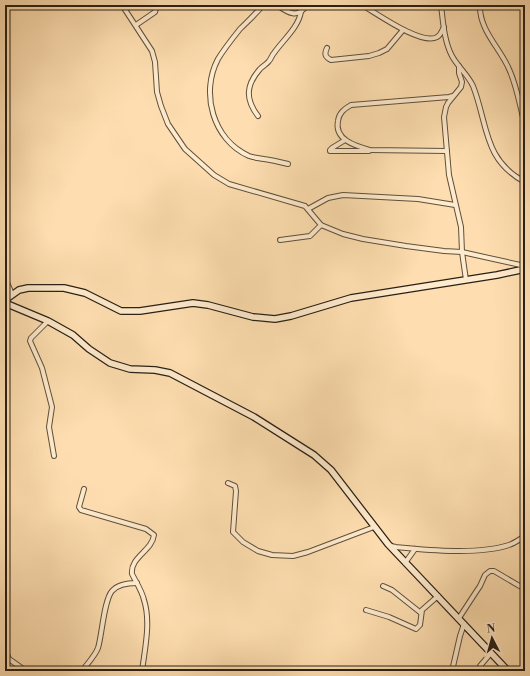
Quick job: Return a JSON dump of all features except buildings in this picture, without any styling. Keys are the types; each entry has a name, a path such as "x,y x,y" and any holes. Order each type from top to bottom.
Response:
{"street":[{"path":"122,5 152,51 154,57 157,92 165,117 175,135 186,149 209,171 222,180 258,193 301,204 308,209 321,225 330,230 363,239 444,251 462,252 525,267"},
{"path":"136,25 155,12 157,5"},
{"path":"263,5 241,29 219,58 210,83 211,104 218,126 226,138 236,148 250,156 288,164"},
{"path":"277,5 291,13 301,12"},
{"path":"258,116 248,96 250,85 254,77 269,62 273,54 288,35 301,12 308,5"},
{"path":"362,5 403,30 421,37 432,39 438,37 444,27"},
{"path":"441,5 444,27 450,50 472,84 486,132 498,159 505,168 525,182"},
{"path":"480,5 481,18 486,29 510,70 525,125"},
{"path":"523,5 525,16"},
{"path":"326,48 326,57 331,60 370,56 387,49 403,30"},
{"path":"459,66 462,84 460,89 448,103 445,111 449,174 461,227 462,252 466,280"},
{"path":"378,151 370,150 345,140 340,134 337,125 339,116 344,109 351,105 453,96"},
{"path":"345,140 332,148 330,152 447,151"},
{"path":"308,209 328,198 343,195 418,199 455,205"},
{"path":"5,220 5,231"},
{"path":"280,240 310,236 321,225"},
{"path":"7,297 28,288 64,288 85,293 121,311 140,311 193,303 208,305 252,317 275,319 291,316 351,298 466,280 525,267"},
{"path":"5,278 7,297 13,306"},
{"path":"5,303 48,321 73,335 89,349 110,363 130,369 155,370 170,373 254,417 314,455 331,470 374,527 405,563 508,671"},
{"path":"48,321 31,338 30,341 42,368 52,407 49,427 54,456"},
{"path":"228,483 234,485 236,492 233,532 253,550 279,556 300,555 374,527"},
{"path":"84,489 80,507 81,510 146,529 154,535 151,545 140,556 133,567 132,574 144,600 146,616 146,641 142,671"},
{"path":"388,544 396,547 415,549 492,549 511,545 525,536"},
{"path":"405,563 415,549"},
{"path":"459,618 480,586 485,575 490,571 494,571 523,588"},
{"path":"82,671 97,649 102,635 107,603 111,592 118,586 127,583 137,584"},
{"path":"383,586 392,590 421,613"},
{"path":"366,610 389,617 416,629 420,625 421,613 424,608 438,596"},
{"path":"452,671 464,624"},
{"path":"5,650 10,659 26,671"},
{"path":"478,671 482,662 491,653"}]}
